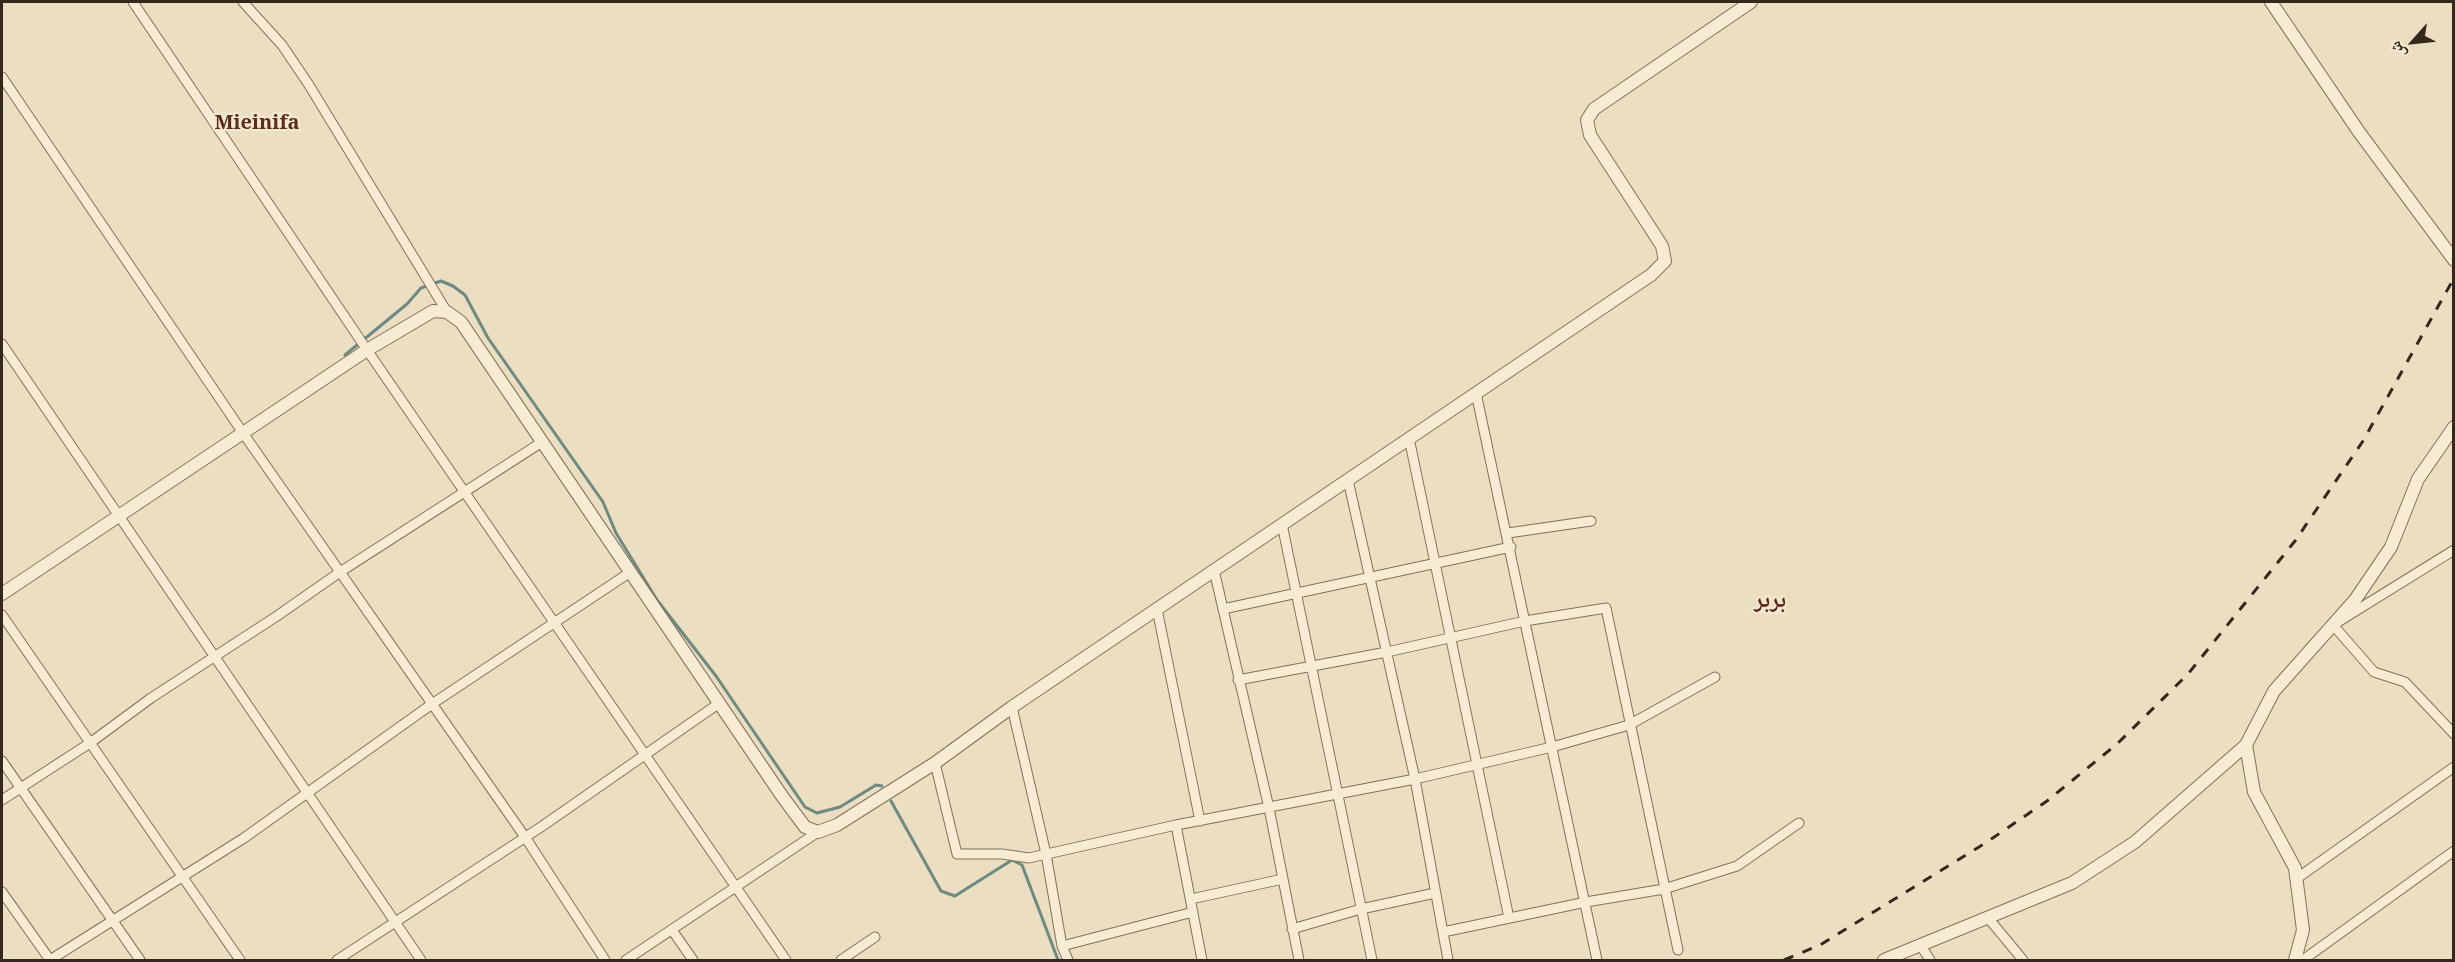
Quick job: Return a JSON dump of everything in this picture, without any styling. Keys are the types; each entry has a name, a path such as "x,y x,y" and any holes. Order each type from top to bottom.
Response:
{"street":[{"path":"133,2 367,350 786,960"},
{"path":"243,2 282,45 309,85 447,312 461,322 718,704 805,827 818,832"},
{"path":"626,960 818,832 837,825 935,763 1012,707 1651,275 1665,261 1662,246 1590,135 1587,120 1594,109 1751,2"},
{"path":"2271,2 2359,132 2454,260"},
{"path":"2,77 243,433 525,837 605,960"},
{"path":"2,594 367,350 433,311 447,312"},
{"path":"2,344 422,960"},
{"path":"1476,393 1511,547 1597,960"},
{"path":"1884,960 1989,919 2072,883 2135,842 2246,745 2274,691 2355,600 2391,547 2418,480 2454,427"},
{"path":"1409,438 1509,918"},
{"path":"2,800 90,743 151,698 340,572 542,442"},
{"path":"1348,480 1415,779 1448,960"},
{"path":"1508,533 1591,521"},
{"path":"1282,524 1372,960"},
{"path":"1223,609 1298,595 1511,547"},
{"path":"2333,625 2454,550"},
{"path":"1214,570 1269,808 1299,960"},
{"path":"2,892 50,960 113,922 181,875 244,838 432,704 629,573"},
{"path":"1238,680 1387,652 1525,621 1606,608 1678,950"},
{"path":"1157,609 1200,821"},
{"path":"2,615 240,960"},
{"path":"2333,625 2374,672 2405,682 2454,734"},
{"path":"935,763 957,854 1002,854 1029,858 1176,825 1415,779 1552,747 1629,725 1715,677"},
{"path":"338,960 525,837 718,704"},
{"path":"1012,707 1046,854 1062,946 1068,960"},
{"path":"2246,745 2254,792 2295,868 2303,930 2295,960"},
{"path":"2,761 140,960"},
{"path":"2296,879 2454,767"},
{"path":"1443,932 1586,902 1664,889 1737,866 1799,823"},
{"path":"1176,825 1202,960"},
{"path":"2303,960 2454,851"},
{"path":"1191,899 1283,879"},
{"path":"1292,929 1361,909 1435,893"},
{"path":"1062,946 1193,912"},
{"path":"1989,919 2023,960"},
{"path":"672,930 693,960"},
{"path":"841,960 875,937"},
{"path":"1921,946 1930,960"}],"waterway":[{"path":"345,355 407,304 421,288 441,281 465,295 488,338 603,502 616,533 657,600 716,676 805,807 817,813 840,807 876,785 882,786"},
{"path":"891,801 941,891 955,896 1012,860 1022,865 1058,960"}],"railway":[{"path":"1784,960 1820,945 1984,844 2047,801 2117,744 2188,674 2295,541 2363,441 2454,278"}],"district":[{"name":"Mieinifa","path":"257,123"},
{"name":"بربر","path":"1770,600"}]}
